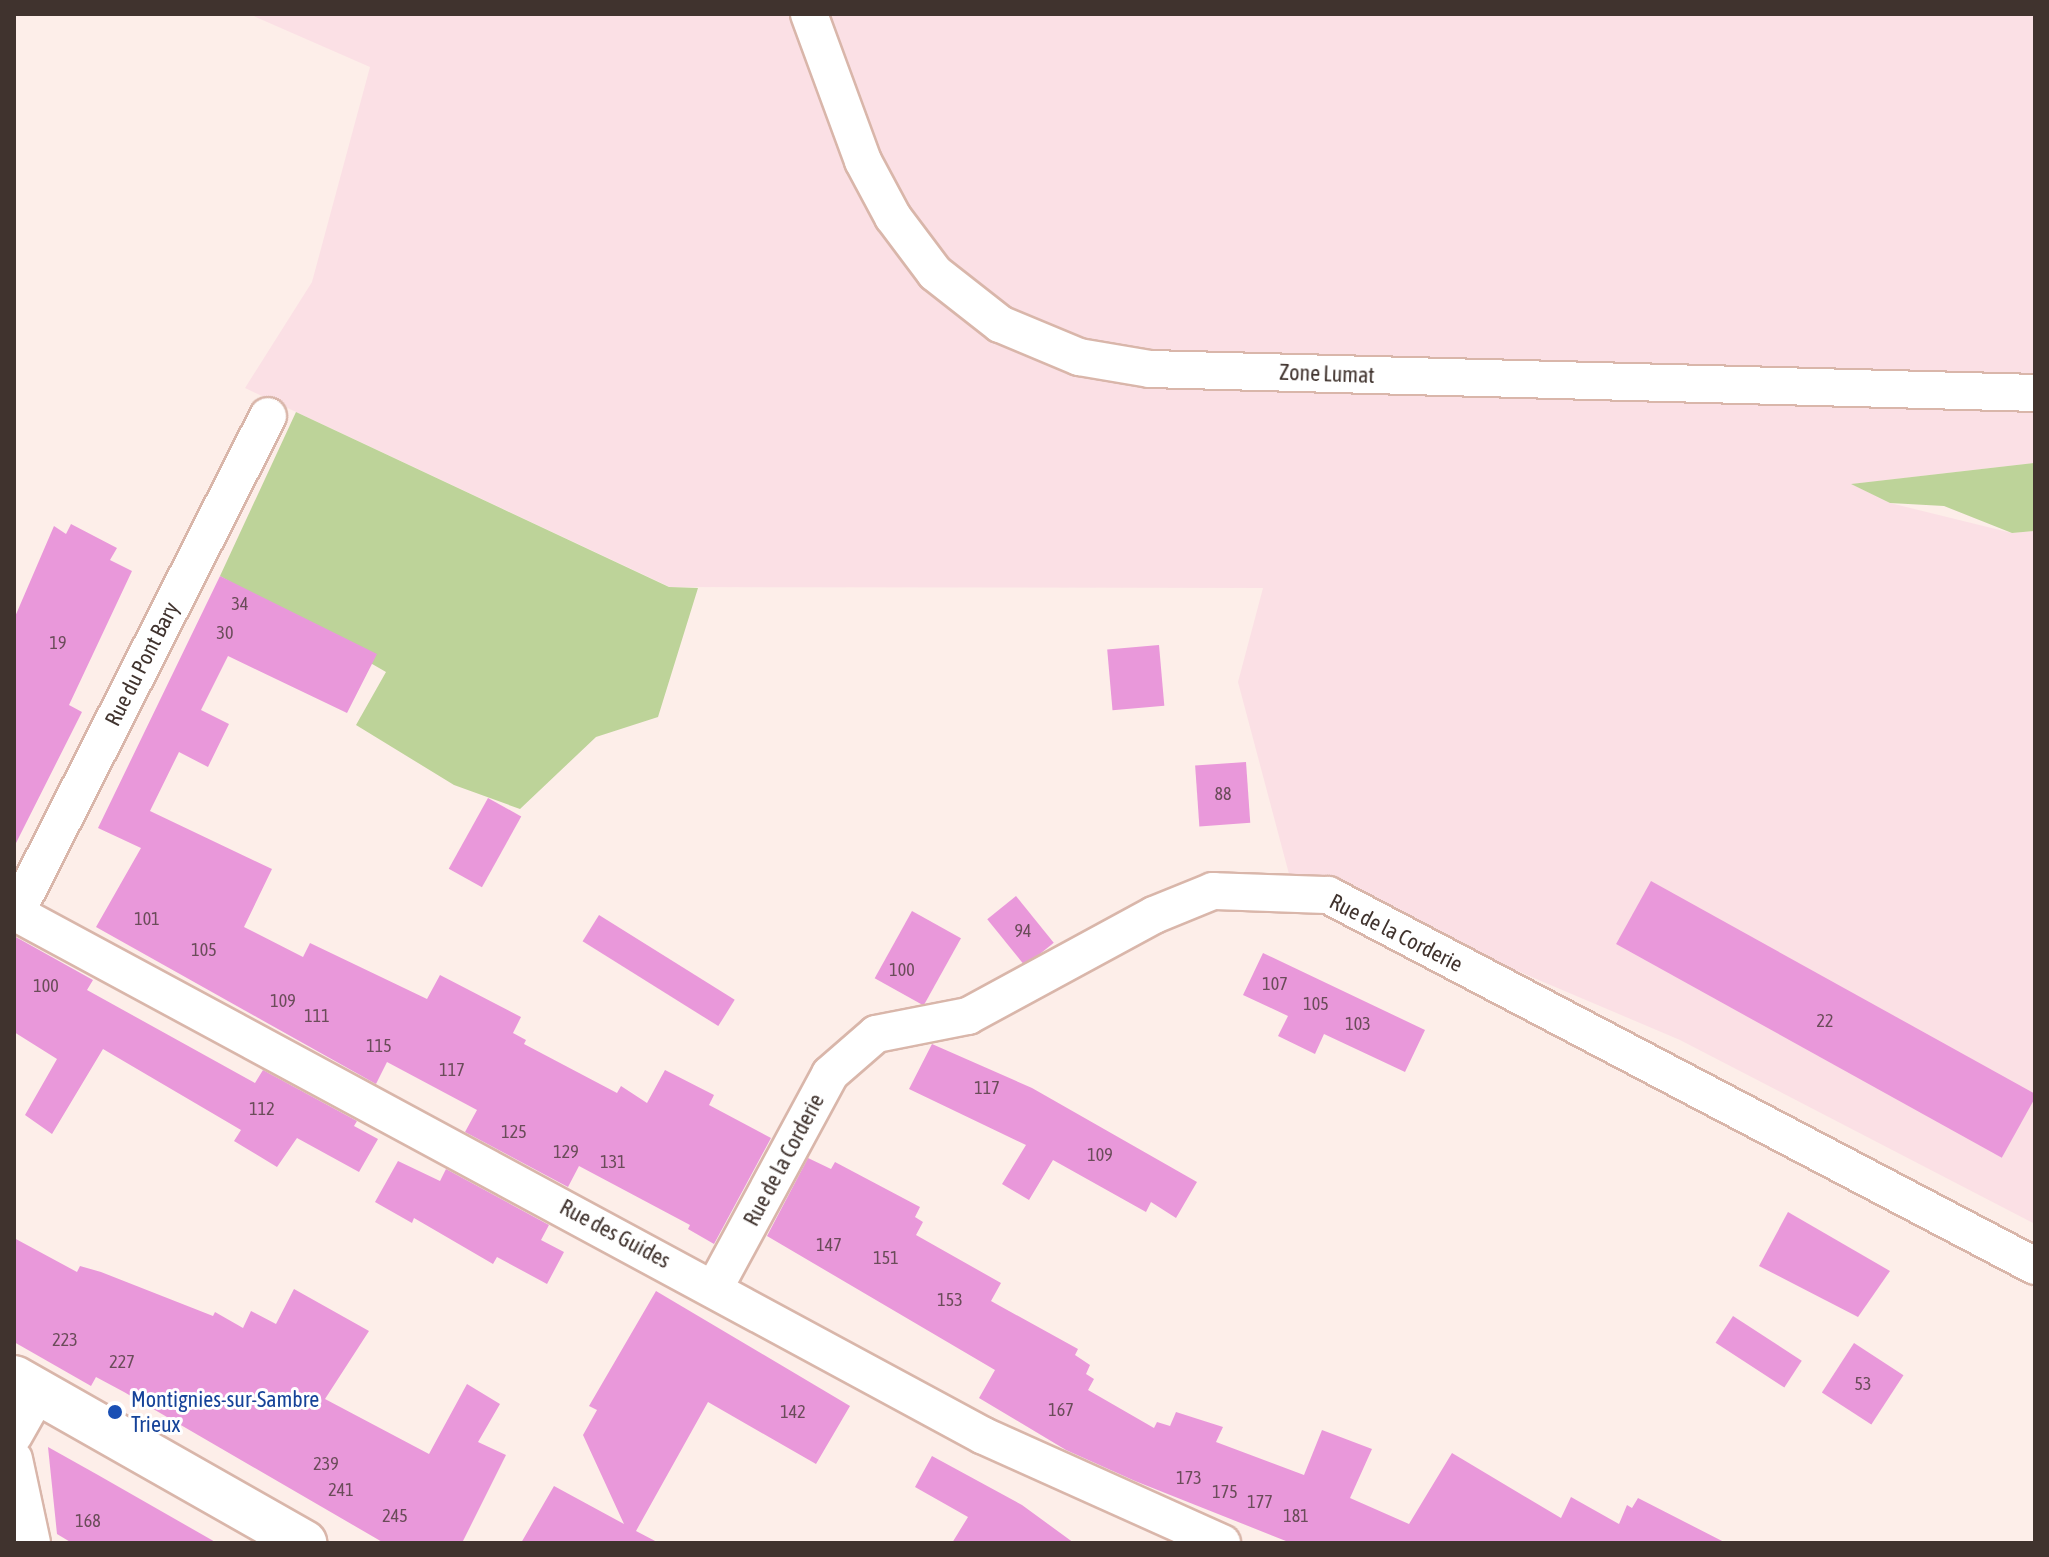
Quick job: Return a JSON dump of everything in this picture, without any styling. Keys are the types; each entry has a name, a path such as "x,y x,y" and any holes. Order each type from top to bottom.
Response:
{"main road":[{"path":"26,1385 304,1543"}],"street":[{"name":"Zone Lumat","path":"809,14 863,161 893,217 935,273 1000,324 1079,357 1150,369 2035,393"},
{"name":"Rue du Pont Bary","path":"15,912 268,416"},
{"name":"Rue de la Corderie","path":"715,1287 830,1074 876,1034 968,1016 1154,915 1213,891 1328,895 2035,1266"},
{"name":"Rue des Guides","path":"15,912 715,1287 984,1436 1222,1543"},
{"path":"14,1435 26,1385"},
{"path":"14,1459 32,1543"}],"shaded area":[{"path":"249,14 2035,14 2035,463 1852,484 1890,503 2012,533 2035,531 2035,1224 1680,1040 1289,874 1238,682 1263,588 670,587 245,388 312,282 370,67"}],"green space":[{"path":"296,412 669,587 698,588 658,717 596,737 520,809 454,785 356,725 386,672 220,576"},
{"path":"2035,463 2035,531 2012,533 1944,506 1890,503 1851,484"}],"building":[{"path":"71,524 117,548 110,560 132,571 69,705 82,712 14,847 14,619 54,526 66,534"},
{"path":"220,576 377,654 347,713 228,656 201,710 229,724 208,767 179,752 150,811 272,869 244,927 303,957 310,943 427,999 440,975 521,1017 513,1033 526,1040 524,1044 617,1093 621,1086 647,1103 665,1070 714,1095 709,1105 771,1138 714,1244 688,1229 690,1225 579,1166 568,1187 465,1132 477,1110 387,1062 376,1084 96,927 141,848 98,828"},
{"path":"1159,645 1164,706 1113,710 1107,650"},
{"path":"1246,762 1250,823 1199,826 1195,766"},
{"path":"488,798 521,816 482,887 449,869"},
{"path":"1651,881 2035,1094 2002,1158 1616,944"},
{"path":"1016,896 1054,943 1025,966 987,919"},
{"path":"912,911 961,938 924,1005 875,978"},
{"path":"599,915 735,1000 718,1026 583,941"},
{"path":"14,936 93,980 87,990 255,1083 263,1070 357,1121 354,1126 378,1139 359,1172 297,1138 277,1167 234,1141 241,1130 103,1049 52,1134 25,1115 57,1059 14,1032"},
{"path":"1263,953 1425,1030 1405,1072 1324,1034 1315,1054 1278,1036 1288,1016 1243,995"},
{"path":"932,1044 1032,1088 1197,1182 1176,1218 1151,1202 1146,1212 1053,1160 1029,1200 1002,1184 1026,1145 909,1089"},
{"path":"808,1158 831,1169 835,1162 920,1207 915,1217 923,1222 916,1235 1001,1283 991,1301 1078,1349 1075,1355 1090,1365 1086,1374 1094,1379 1088,1390 1154,1428 1157,1422 1170,1426 1176,1412 1223,1427 1216,1442 1304,1475 1322,1430 1372,1449 1350,1498 1409,1524 1452,1453 1561,1518 1571,1497 1619,1524 1627,1505 1632,1508 1638,1498 1726,1543 1291,1543 1135,1481 1066,1450 979,1398 995,1370 767,1236"},
{"path":"398,1161 440,1181 446,1169 549,1225 541,1240 564,1252 547,1284 497,1257 493,1264 414,1218 412,1223 375,1202"},
{"path":"1788,1212 1890,1271 1858,1317 1759,1266"},
{"path":"14,1238 77,1272 80,1266 101,1272 213,1316 215,1312 243,1328 251,1311 276,1324 294,1289 369,1331 325,1399 429,1454 467,1384 500,1404 478,1442 506,1455 462,1543 384,1543 124,1392 96,1377 91,1386 14,1342"},
{"path":"656,1291 850,1406 816,1464 708,1402 636,1531 659,1543 521,1543 554,1486 624,1524 583,1435 597,1410 589,1406"},
{"path":"1733,1316 1802,1361 1784,1387 1716,1343"},
{"path":"1854,1343 1903,1375 1871,1425 1822,1392"},
{"path":"48,1447 217,1543 72,1543 57,1534"},
{"path":"932,1456 1022,1505 1074,1543 952,1543 968,1517 915,1487"}],"place":[{"name":"Montignies-sur-Sambre Trieux","path":"115,1412"}]}
